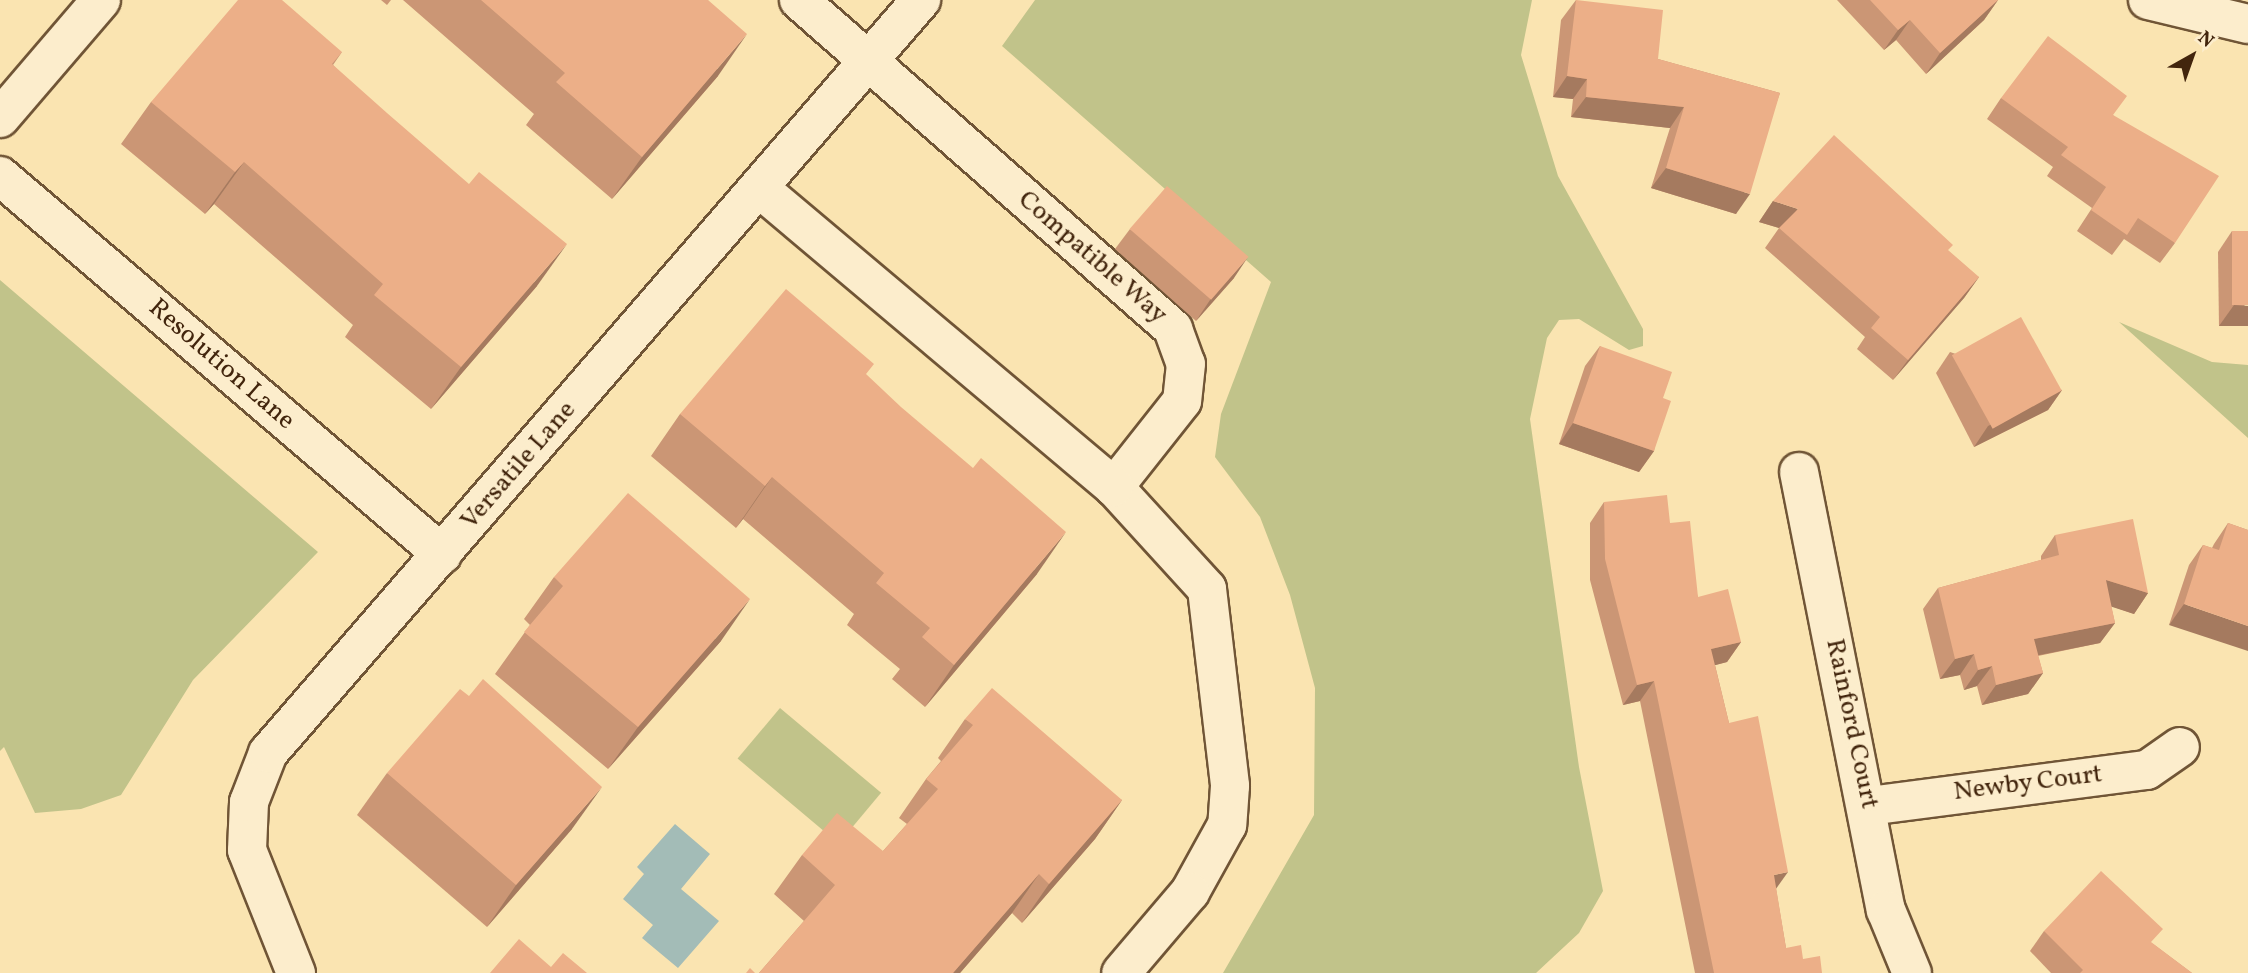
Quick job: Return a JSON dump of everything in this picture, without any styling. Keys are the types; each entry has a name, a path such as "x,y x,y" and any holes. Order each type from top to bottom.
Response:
{"street":[{"path":"0,118 101,0"},
{"name":"Compatible Way","path":"799,0 1173,329 1186,364 1182,401 1114,486"},
{"name":"Versatile Lane","path":"296,973 247,850 257,776 294,717 442,554 921,0"},
{"path":"2148,0 2248,24"},
{"name":"Resolution Lane","path":"0,176 442,554"},
{"path":"759,188 1114,486 1207,589 1230,786 1227,825 1212,856 1121,973"},
{"name":"Rainford Court","path":"1799,472 1869,806 1886,910 1912,973"},
{"name":"Newby Court","path":"1869,806 2147,770 2180,747"}],"green space":[{"path":"1035,0 1532,0 1521,55 1558,176 1643,329 1643,346 1629,350 1579,319 1559,320 1547,338 1530,419 1579,767 1603,891 1579,933 1536,973 1223,973 1314,815 1315,688 1290,595 1260,517 1215,457 1221,414 1271,282 1002,46"},
{"path":"0,280 318,552 193,680 121,795 81,809 35,813 4,747 0,751"},
{"path":"2119,322 2212,362 2248,365 2248,438"},
{"path":"780,708 881,793 839,843 738,759"}],"water":[{"path":"675,824 710,854 681,889 719,921 678,968 642,938 653,925 623,899 644,874 637,867"}],"building":[{"path":"238,0 282,0 342,52 332,64 469,184 479,172 567,244 461,367 374,295 383,284 244,162 235,172 151,102"},
{"path":"481,0 708,0 747,34 642,157 556,82 565,73"},
{"path":"1576,0 1663,10 1658,59 1780,93 1750,194 1666,168 1684,107 1586,97 1587,79 1567,76"},
{"path":"1870,0 1998,0 1940,53 1910,20 1898,30"},
{"path":"2048,36 2127,96 2113,115 2219,176 2175,243 2138,218 2127,235 2091,210 2106,187 2061,155 2068,147 2001,98"},
{"path":"1834,135 1953,245 1948,250 1979,277 1908,360 1871,328 1880,317 1779,228 1798,209 1773,201"},
{"path":"1167,186 1249,257 1211,300 1130,229"},
{"path":"2232,231 2248,231 2248,305 2232,305"},
{"path":"786,289 874,364 866,374 901,407 973,468 981,458 1066,532 954,665 922,637 930,628 876,583 884,573 772,477 765,486 680,414"},
{"path":"2021,317 2062,390 1993,429 1952,355"},
{"path":"1600,346 1672,372 1663,398 1671,401 1654,451 1573,423"},
{"path":"628,493 750,599 638,727 524,632 563,586 554,577"},
{"path":"1667,495 1670,523 1690,521 1698,597 1728,589 1741,642 1711,649 1729,723 1758,716 1788,872 1774,875 1786,948 1801,945 1803,959 1820,956 1822,973 1714,973 1654,681 1637,685 1605,559 1604,502"},
{"path":"2133,519 2148,593 2106,580 2115,623 2034,639 2043,673 1996,685 1992,666 1978,670 1974,654 1955,659 1938,588 2059,555 2055,535"},
{"path":"2228,523 2248,530 2248,626 2184,604 2203,545 2219,550"},
{"path":"483,679 602,787 516,885 387,773 460,689 469,696"},
{"path":"992,688 1122,800 1049,884 1039,874 953,973 759,973 835,885 802,855 837,813 883,851 938,789 926,779 973,725 965,719"},
{"path":"2101,871 2163,929 2151,942 2192,973 2080,973 2083,970 2044,931"},
{"path":"519,939 551,967 563,953 587,973 490,973"}]}
